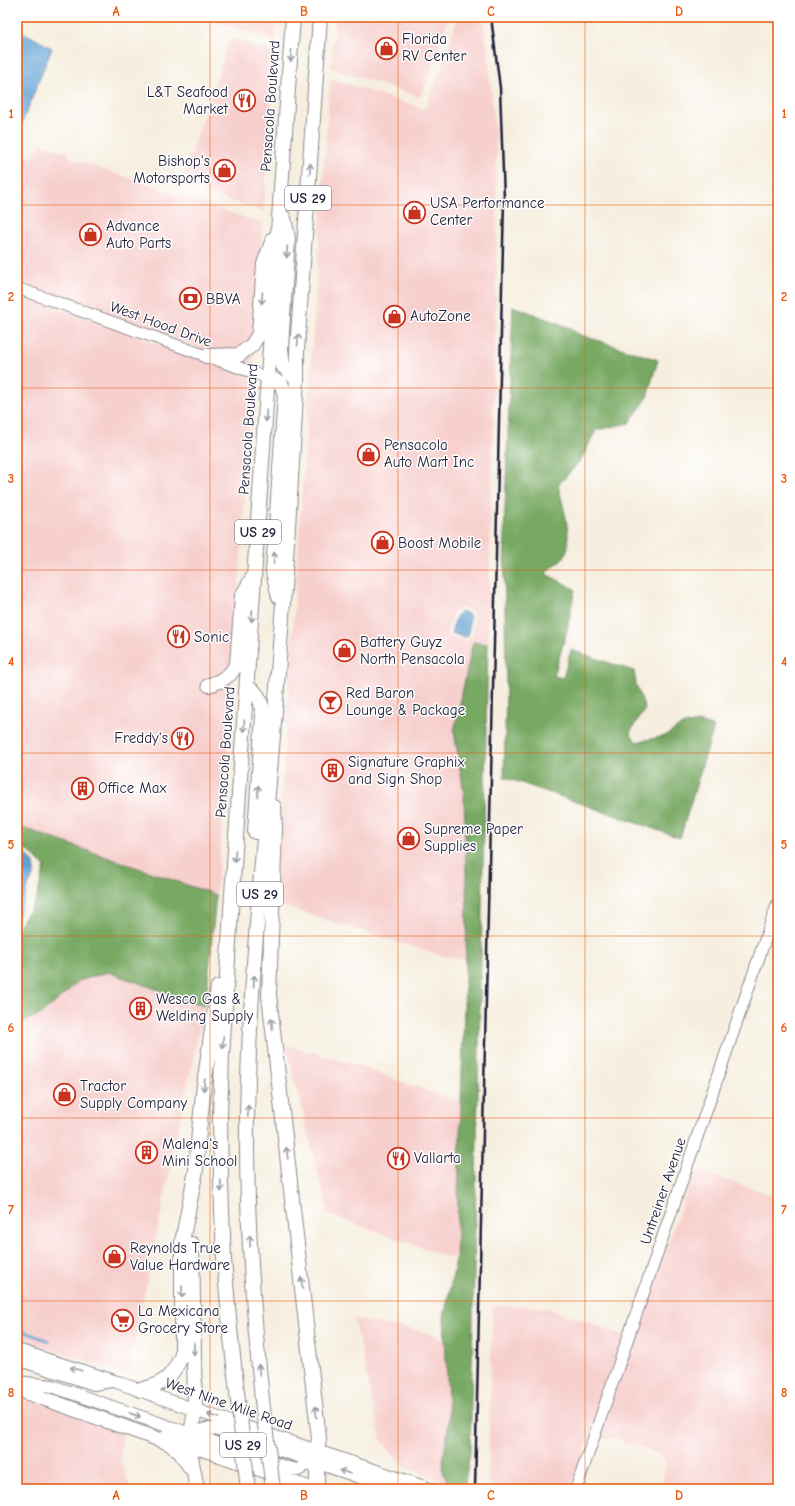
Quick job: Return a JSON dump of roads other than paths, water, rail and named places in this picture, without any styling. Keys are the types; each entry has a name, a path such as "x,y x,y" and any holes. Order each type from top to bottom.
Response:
{"highway":[{"name":"Pensacola Boulevard","path":"248,1489 230,1329 224,1260 220,1114 232,894 293,17"},
{"path":"311,17 317,69"},
{"name":"US 29","path":"273,1489 263,1409 252,1276 248,1199 247,1120 249,1054 261,871 273,740 282,610 297,379 297,350 320,17"},
{"path":"281,199 288,238 281,348 283,366 297,379"},
{"path":"206,356 239,355 252,345 259,334 264,264 279,220"},
{"path":"268,378 281,383 286,395 273,572 282,610"},
{"path":"209,685 220,681 230,674 237,664 242,596 255,573"},
{"path":"247,688 255,691 261,700 263,715 254,840 261,871"},
{"path":"273,740 275,827 269,996 319,1439 315,1458 317,1489"},
{"path":"140,1390 149,1388 167,1379 175,1371 182,1355 182,1242 192,1198 204,1085 232,894"},
{"path":"192,1198 195,1410 192,1439 193,1472 197,1489"},
{"path":"17,1389 169,1443 180,1452 193,1472"}],"main road":[{"name":"West Nine Mile Road","path":"17,1350 140,1390 195,1410 315,1458 426,1489"},
{"path":"17,1359 94,1384 114,1381"},
{"path":"17,1369 59,1373"},
{"path":"17,1382 52,1386 192,1439 314,1489"},
{"path":"192,1439 205,1428 218,1429 315,1458 395,1489"}],"street":[{"name":"West Hood Drive","path":"17,288 268,378 297,379"},
{"name":"Untreiner Avenue","path":"576,1489 778,902"}],"water":[{"path":"17,29 52,48 19,131 17,130"},
{"path":"460,612 465,612 470,616 468,636 464,637 451,633 457,615"},
{"path":"17,851 28,856 34,863 34,874 27,889 17,921"}],"waterway":[{"path":"17,1329 49,1341"}],"railway":[{"path":"475,1489 504,199 500,88 491,17"}],"place":[{"name":"Florida RV Center","path":"387,48"},
{"name":"L&T Seafood Market","path":"244,101"},
{"name":"Bishop's Motorsports","path":"225,170"},
{"name":"USA Performance Center","path":"415,212"},
{"name":"Advance Auto Parts","path":"90,235"},
{"name":"BBVA","path":"190,299"},
{"name":"AutoZone","path":"394,316"},
{"name":"Pensacola Auto Mart Inc","path":"368,454"},
{"name":"Boost Mobile","path":"383,543"},
{"name":"Sonic","path":"178,637"},
{"name":"Battery Guyz North Pensacola","path":"344,651"},
{"name":"Red Baron Lounge & Package","path":"331,702"},
{"name":"Freddy's","path":"183,738"},
{"name":"Signature Graphix and Sign Shop","path":"333,771"},
{"name":"Office Max","path":"83,788"},
{"name":"Supreme Paper Supplies","path":"408,838"},
{"name":"Wesco Gas & Welding Supply","path":"140,1008"},
{"name":"Tractor Supply Company","path":"65,1095"},
{"name":"Malena's Mini School","path":"146,1153"},
{"name":"Vallarta","path":"399,1158"},
{"name":"Reynolds True Value Hardware","path":"114,1257"},
{"name":"La Mexicana Grocery Store","path":"122,1320"}]}
